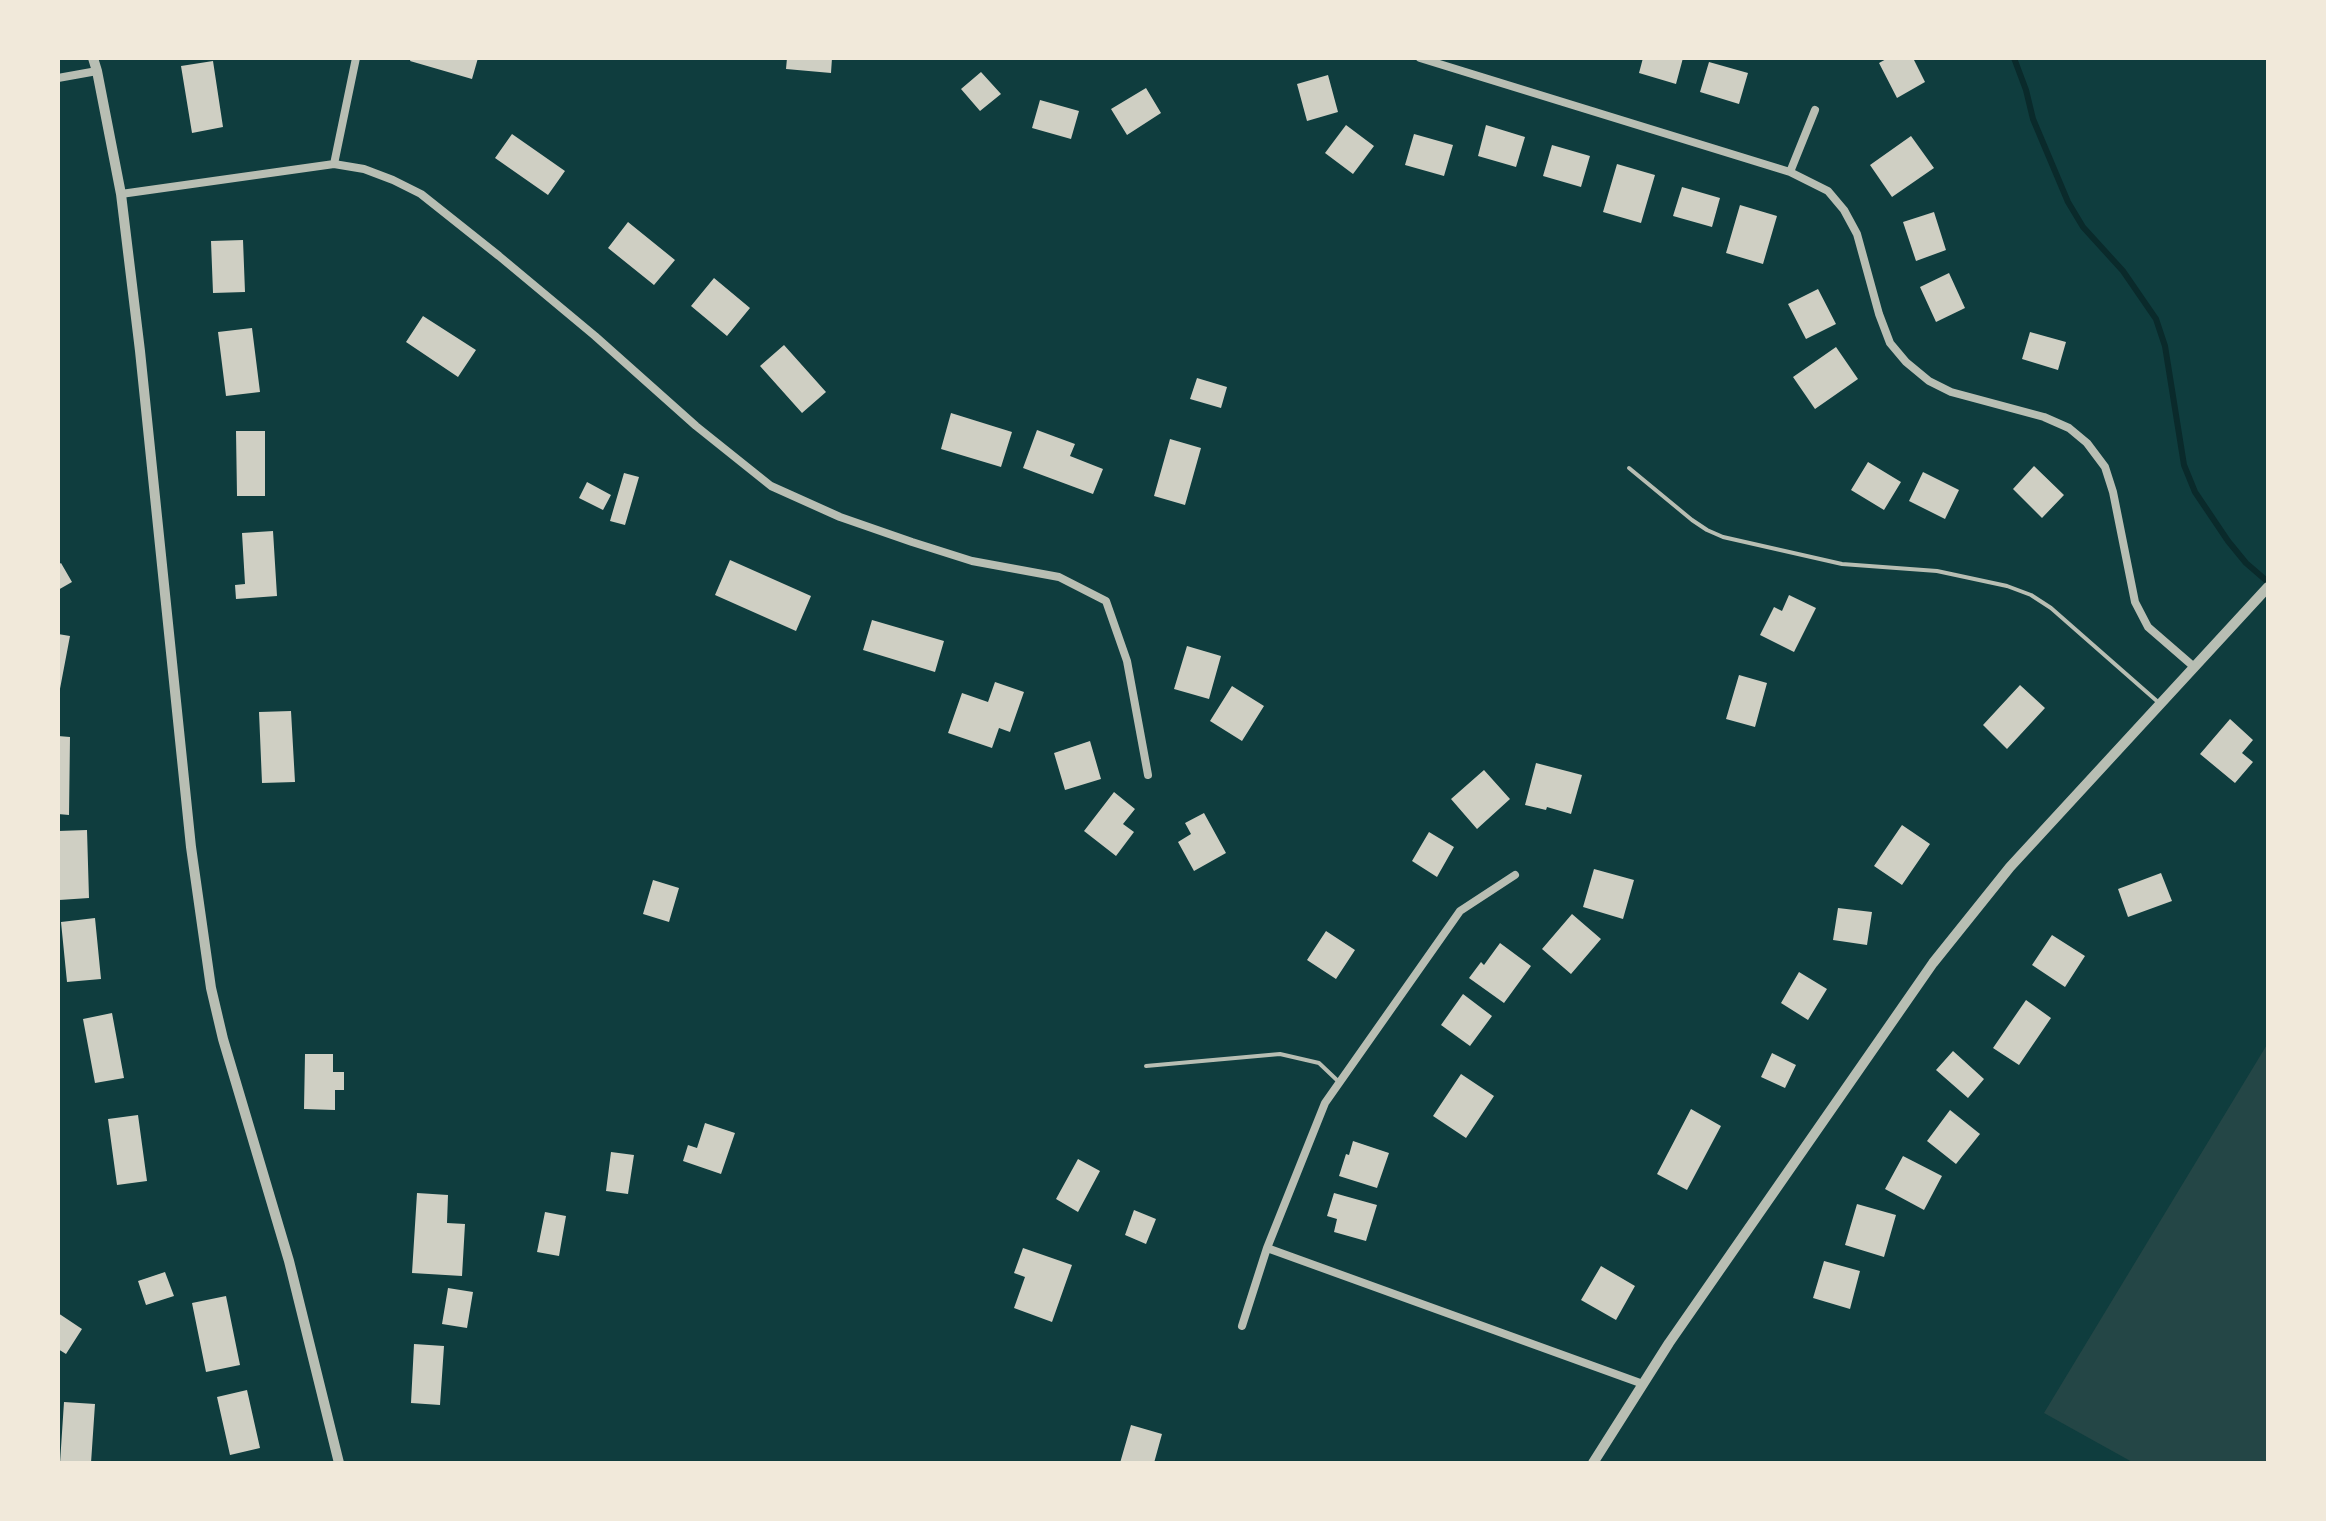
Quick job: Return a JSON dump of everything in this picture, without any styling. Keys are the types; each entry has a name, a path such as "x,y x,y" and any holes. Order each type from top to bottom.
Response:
{"street":[{"path":"93,58 121,194 191,847 211,988 223,1039 289,1261 339,1463"},
{"path":"334,164 356,58"},
{"path":"1420,58 1790,172 1828,191 1844,210 1857,234 1884,329 1890,343 1906,362 1929,381 1951,392 2044,417 2069,428 2087,443 2105,467 2113,492 2135,602 2148,627 2193,666"},
{"path":"58,78 97,71"},
{"path":"1790,172 1815,110"},
{"path":"121,194 334,164 364,169 421,194 595,336 696,426 771,486 840,517 972,561 1059,577 1106,601 1127,661 1148,775"},
{"path":"1593,1463 1669,1343 1933,963 2010,867 2268,587"},
{"path":"1242,1326 1267,1248 1325,1103 1460,911 1515,875"},
{"path":"1267,1248 1643,1384"}],"lane":[{"path":"1629,468 1692,520 1723,537 1842,564 1937,571 2007,586 2031,595 2051,608 2159,704"},
{"path":"1146,1066 1280,1054 1319,1063 1339,1082"}],"shaded area":[{"path":"2268,1043 2268,1463 2134,1463 2044,1413"}],"building":[{"path":"411,58 478,58 472,79 410,61"},
{"path":"787,58 832,58 831,73 786,69"},
{"path":"1643,58 1683,58 1676,84 1639,73"},
{"path":"1888,58 1913,58 1925,82 1897,98 1879,63"},
{"path":"213,61 223,127 192,133 181,66"},
{"path":"1709,62 1748,73 1739,104 1700,92"},
{"path":"981,72 1001,94 980,111 961,89"},
{"path":"1328,75 1338,112 1307,121 1297,84"},
{"path":"1146,88 1161,113 1127,135 1111,109"},
{"path":"1040,100 1079,111 1071,139 1032,128"},
{"path":"1346,125 1374,146 1353,174 1325,153"},
{"path":"1486,125 1525,137 1516,167 1478,156"},
{"path":"512,134 565,171 548,195 495,158"},
{"path":"1414,134 1453,145 1444,176 1405,165"},
{"path":"1911,136 1934,168 1892,197 1870,165"},
{"path":"1552,145 1590,156 1581,187 1543,176"},
{"path":"1617,164 1655,175 1641,223 1603,212"},
{"path":"1682,187 1720,198 1712,227 1673,216"},
{"path":"1740,205 1777,216 1763,264 1726,253"},
{"path":"1934,212 1946,250 1916,261 1903,222"},
{"path":"628,222 675,260 654,285 608,248"},
{"path":"243,240 245,292 213,293 211,241"},
{"path":"1949,273 1965,308 1936,322 1920,287"},
{"path":"714,278 750,308 727,336 691,306"},
{"path":"1818,289 1836,324 1806,339 1788,304"},
{"path":"423,316 476,350 458,377 406,342"},
{"path":"252,328 260,392 226,396 218,332"},
{"path":"2030,332 2066,342 2058,370 2022,359"},
{"path":"784,345 826,392 802,413 760,366"},
{"path":"1836,347 1858,379 1815,409 1793,377"},
{"path":"1197,378 1227,387 1221,408 1190,399"},
{"path":"951,413 1012,432 1001,467 941,449"},
{"path":"1037,430 1075,444 1070,456 1103,469 1093,494 1023,468"},
{"path":"236,431 265,431 265,496 237,496"},
{"path":"1170,439 1201,448 1185,505 1154,496"},
{"path":"1868,462 1901,482 1884,510 1851,490"},
{"path":"2034,466 2064,495 2042,518 2013,489"},
{"path":"1923,472 1959,490 1945,519 1909,501"},
{"path":"624,473 639,477 625,525 610,521"},
{"path":"587,482 611,495 603,510 579,498"},
{"path":"273,531 277,596 236,599 235,585 245,584 242,533"},
{"path":"730,560 811,596 796,631 715,595"},
{"path":"61,563 72,582 58,590 58,565"},
{"path":"1789,595 1816,608 1794,652 1760,635 1774,607 1782,611"},
{"path":"872,620 944,641 935,672 863,650"},
{"path":"58,634 70,636 59,694 58,694"},
{"path":"1187,646 1221,656 1209,699 1174,689"},
{"path":"1739,675 1767,683 1755,727 1726,719"},
{"path":"995,682 1024,692 1010,732 999,728 992,748 948,733 962,693 988,702"},
{"path":"2020,685 2045,708 2007,749 1983,725"},
{"path":"1232,686 1264,706 1242,741 1210,721"},
{"path":"291,711 295,782 262,783 259,712"},
{"path":"2230,719 2253,740 2242,753 2253,762 2235,783 2200,754"},
{"path":"58,736 70,737 69,815 58,814"},
{"path":"1090,741 1101,779 1065,790 1054,753"},
{"path":"1536,763 1582,775 1571,814 1525,805"},
{"path":"1484,770 1510,799 1477,829 1451,799"},
{"path":"1114,792 1135,809 1123,824 1134,832 1116,856 1084,831"},
{"path":"1204,813 1226,853 1194,871 1178,842 1191,834 1185,823"},
{"path":"1902,825 1930,844 1902,885 1874,866"},
{"path":"87,830 89,898 59,900 58,831"},
{"path":"1429,832 1454,847 1437,877 1412,861"},
{"path":"1594,869 1634,880 1623,919 1583,907"},
{"path":"2161,873 2172,901 2128,917 2118,889"},
{"path":"653,880 679,888 669,922 643,914"},
{"path":"1838,908 1872,912 1867,945 1833,940"},
{"path":"1572,914 1601,939 1571,974 1542,949"},
{"path":"95,918 101,979 67,982 61,922"},
{"path":"1326,931 1355,950 1336,979 1307,960"},
{"path":"2052,935 2085,956 2065,987 2032,965"},
{"path":"1500,943 1531,966 1504,1003 1469,978 1481,962 1484,965"},
{"path":"1799,972 1827,989 1808,1020 1781,1003"},
{"path":"1463,994 1492,1016 1470,1046 1441,1025"},
{"path":"2026,1000 2051,1018 2019,1065 1993,1048"},
{"path":"112,1013 124,1078 95,1083 83,1019"},
{"path":"1953,1051 1984,1079 1968,1098 1936,1070"},
{"path":"1772,1053 1796,1065 1785,1088 1761,1077"},
{"path":"305,1054 333,1054 333,1072 344,1072 344,1090 335,1090 335,1110 304,1109"},
{"path":"1461,1074 1494,1096 1466,1138 1433,1116"},
{"path":"1691,1109 1721,1126 1687,1190 1657,1174"},
{"path":"1950,1110 1980,1134 1956,1164 1927,1141"},
{"path":"138,1115 147,1181 117,1185 108,1119"},
{"path":"705,1123 735,1133 721,1174 683,1161 688,1145 697,1148"},
{"path":"1353,1141 1389,1153 1377,1188 1339,1176"},
{"path":"611,1152 634,1155 628,1194 606,1191"},
{"path":"1903,1156 1942,1176 1924,1210 1885,1189"},
{"path":"1078,1159 1100,1171 1078,1212 1056,1199"},
{"path":"417,1193 448,1195 447,1223 465,1224 462,1276 412,1273"},
{"path":"1334,1193 1377,1205 1366,1241 1334,1232 1337,1219 1327,1216"},
{"path":"1857,1204 1896,1215 1884,1257 1845,1245"},
{"path":"1134,1210 1156,1219 1146,1244 1125,1235"},
{"path":"545,1212 566,1216 559,1256 537,1252"},
{"path":"1023,1248 1072,1265 1052,1322 1014,1308 1025,1277 1014,1273"},
{"path":"1824,1261 1860,1271 1850,1309 1813,1298"},
{"path":"1601,1266 1635,1286 1616,1320 1581,1300"},
{"path":"165,1272 174,1296 146,1305 138,1281"},
{"path":"448,1288 473,1292 467,1328 442,1324"},
{"path":"226,1296 240,1365 206,1372 192,1303"},
{"path":"58,1313 82,1329 66,1354 58,1349"},
{"path":"414,1344 444,1346 440,1405 411,1403"},
{"path":"247,1390 260,1448 230,1455 217,1397"},
{"path":"64,1402 95,1404 91,1463 60,1463"},
{"path":"1131,1425 1162,1434 1154,1463 1120,1463"}],"waterway":[{"path":"2014,58 2033,119 2068,202 2083,227 2123,271 2156,319 2165,346 2184,465 2195,492 2228,541 2246,563 2268,582"}]}
